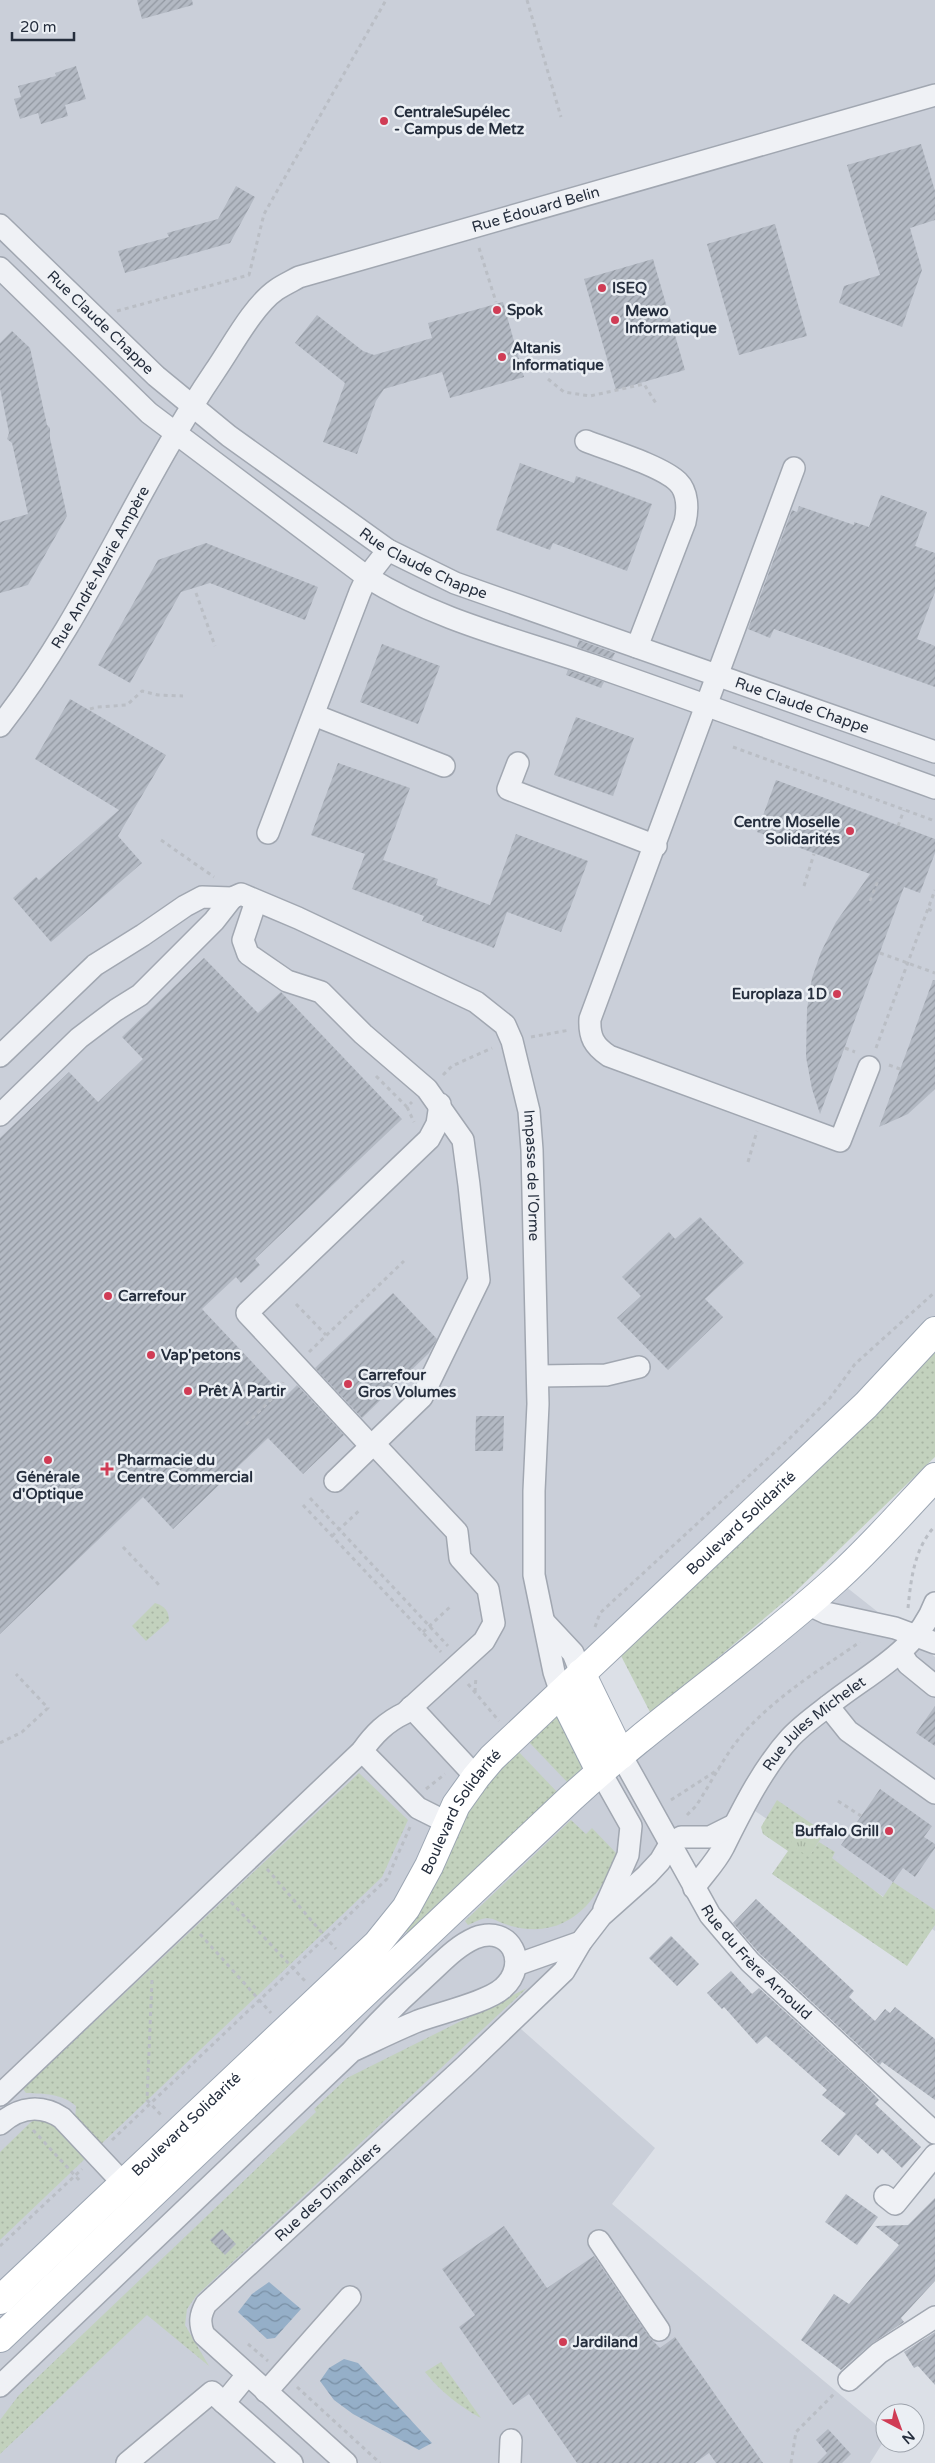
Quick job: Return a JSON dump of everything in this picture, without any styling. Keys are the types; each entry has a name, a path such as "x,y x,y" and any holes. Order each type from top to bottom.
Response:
{"main road":[{"name":"Boulevard Solidarité","path":"0,2300 393,1926 420,1884 456,1806 468,1767 561,1693 577,1663 866,1405 935,1331"},
{"name":"Boulevard Solidarité","path":"0,2338 611,1763 836,1580 935,1478"},
{"path":"577,1663 611,1763"},
{"path":"561,1693 611,1763"}],"street":[{"name":"Rue Édouard Belin","path":"193,406 256,311 275,291 299,277 935,95"},
{"name":"Rue Claude Chappe","path":"0,225 156,376 230,436 388,550 455,583 935,752"},
{"path":"0,268 133,400 368,577 395,594 444,617 706,706 935,788"},
{"name":"Rue André-Marie Ampère","path":"0,726 27,692 63,635 193,406"},
{"path":"586,442 666,473 679,482 685,496 688,510 685,522 637,647"},
{"path":"794,468 658,840 590,1019 590,1032 594,1043 609,1056 840,1141 869,1067"},
{"path":"268,833 368,577 388,550"},
{"path":"314,715 444,766"},
{"path":"518,763 508,789 658,840"},
{"path":"0,1056 95,965 185,906 202,897 236,897"},
{"path":"236,897 243,940 248,954 287,981 322,992 363,1034 428,1089 463,1140 479,1280 422,1397 335,1481"},
{"path":"0,1115 79,1038 140,995 236,897"},
{"name":"Impasse de l'Orme","path":"236,897 298,918 476,1002 505,1025 512,1041 529,1111 538,1376 534,1575 561,1693"},
{"path":"0,2095 254,1854 364,1748 390,1720 411,1707 484,1641 494,1622 488,1589 460,1558 457,1532 247,1313 429,1139 436,1124 440,1104"},
{"path":"538,1376 606,1375 639,1367"},
{"name":"Rue Jules Michelet","path":"694,1888 722,1849 732,1826 773,1759 791,1737 828,1706 901,1653 930,1616 935,1603"},
{"path":"807,1604 826,1613 895,1628 935,1643"},
{"path":"544,1622 577,1663"},
{"path":"901,1653 908,1664 935,1686"},
{"path":"828,1706 848,1731 935,1792"},
{"path":"411,1707 468,1767"},
{"path":"364,1748 418,1808 448,1823"},
{"name":"Rue du Frère Arnould","path":"611,1763 670,1844 710,1914 750,1962 935,2133"},
{"name":"Rue des Dinandiers","path":"601,1916 628,1855 631,1826 611,1763"},
{"path":"670,1844 681,1837 710,1837 732,1826"},
{"name":"Rue des Dinandiers","path":"346,2463 204,2335 200,2315 206,2304 564,1970 581,1942 601,1916 660,1861 670,1844"},
{"path":"0,2386 352,2051 391,2008 459,1947 477,1937 498,1936 508,1943 515,1952 516,1965 512,1978 502,1990 469,2004 419,2021 352,2051"},
{"path":"516,1965 581,1942"},
{"path":"8,2118 28,2109 51,2111 62,2118 124,2184"},
{"path":"885,2196 894,2204 935,2155"},
{"path":"599,2241 659,2330"},
{"path":"266,2392 350,2297"},
{"path":"849,2380 879,2353 935,2317"},
{"path":"224,2403 247,2375"},
{"path":"127,2463 212,2392 292,2463"},
{"path":"510,2463 511,2440"}],"path":[{"path":"112,312 249,275 264,214 386,0"},
{"path":"527,0 561,117"},
{"path":"473,227 496,302"},
{"path":"548,379 564,392 590,396 644,384 657,405"},
{"path":"196,593 215,646"},
{"path":"90,709 127,705 142,691 158,695 183,696"},
{"path":"733,747 935,822"},
{"path":"748,760 750,754"},
{"path":"898,826 904,810"},
{"path":"161,840 214,877 236,897"},
{"path":"804,886 814,854"},
{"path":"870,901 879,878"},
{"path":"869,1067 935,890"},
{"path":"928,909 935,912"},
{"path":"880,953 935,973"},
{"path":"464,1060 512,1041 579,1029 590,1032"},
{"path":"748,1162 763,1112"},
{"path":"295,1365 404,1261"},
{"path":"577,1663 600,1613 789,1439 830,1398 855,1364 935,1292"},
{"path":"296,1304 326,1335"},
{"path":"310,1498 430,1625 458,1663 474,1692 501,1722 494,1728"},
{"path":"303,1505 423,1632 458,1663 476,1675 474,1692"},
{"path":"332,1536 361,1509"},
{"path":"895,1628 908,1610 912,1569 928,1534 935,1526"},
{"path":"123,1546 160,1587"},
{"path":"423,1632 451,1606"},
{"path":"690,1837 682,1820 696,1806 740,1737 760,1715 798,1684 860,1642 868,1643"},
{"path":"0,1743 22,1732 48,1708 16,1674"},
{"path":"0,2246 387,1879 428,1787 445,1774 468,1767"},
{"path":"671,1800 720,1768"},
{"path":"838,1801 861,1816"},
{"path":"254,1854 338,1951"},
{"path":"218,1888 306,1982"},
{"path":"186,1918 272,2013"},
{"path":"146,1956 153,1963 147,2100 161,2116"},
{"path":"8,2118 80,2181"},
{"path":"247,2343 380,2463"},
{"path":"791,2463 796,2432 808,2418 849,2380"}],"shaded area":[{"path":"0,0 935,0 935,1331 556,1697 609,1764 836,1579 935,1657 935,1931 746,1805 732,1826 690,1837 512,2021 655,2148 612,2204 875,2424 876,2453 870,2463 0,2463"}],"green space":[{"path":"935,1348 935,1457 792,1595 651,1714 619,1652"},
{"path":"155,1603 166,1609 169,1621 146,1641 132,1626"},
{"path":"562,1718 584,1764 578,1774 568,1783 527,1740 550,1719"},
{"path":"517,1750 558,1793 409,1935 406,1931 428,1896 474,1799"},
{"path":"359,1773 408,1820 382,1877 99,2146 75,2120 76,2106 59,2096 26,2093 23,2089"},
{"path":"777,1800 818,1828 813,1833 803,1826 791,1844 809,1856 819,1842 835,1852 832,1858 883,1897 893,1882 935,1910 935,1925 907,1966 772,1874 788,1851 763,1834 761,1827"},
{"path":"571,1820 586,1834 592,1828 617,1854 600,1887 590,1901 565,1922 549,1928 531,1929 511,1926 490,1918 468,1925 465,1921"},
{"path":"803,1826 821,1838 809,1857 790,1844"},
{"path":"527,1988 196,2296 187,2309 185,2325 209,2366 147,2315 0,2454 0,2420 19,2395 316,2112 314,2109 347,2078"},
{"path":"40,2118 56,2124 89,2155 0,2240 0,2152 31,2122"},
{"path":"441,2362 481,2418 451,2398 425,2372"}],"water":[{"path":"269,2282 301,2309 275,2338 267,2339 238,2312 252,2294"},
{"path":"344,2359 358,2363 432,2443 419,2450 353,2414 334,2400 320,2381 329,2368"}],"building":[{"path":"137,0 192,0 193,5 142,19"},
{"path":"76,66 86,99 65,105 68,116 41,124 38,113 20,119 14,99 21,97 18,86 56,76 55,73"},
{"path":"921,144 935,191 935,220 910,228 922,270 902,327 839,303 844,286 880,275 847,165"},
{"path":"236,186 255,197 230,243 125,273 118,251 169,237 167,233 218,219"},
{"path":"775,224 807,336 739,355 707,244"},
{"path":"653,259 685,370 616,390 584,279"},
{"path":"503,302 524,377 450,398 442,372 384,389 376,401 357,454 323,442 345,383 295,343 317,315 363,351 374,355 432,338 428,323"},
{"path":"12,331 30,348 47,425 50,428 50,438 67,516 28,585 0,593 0,522 28,514 12,443 7,439 9,433 0,388 0,343"},
{"path":"520,463 574,483 576,476 652,504 627,571 553,543 550,550 496,530"},
{"path":"881,495 927,512 915,546 935,553 935,592 917,639 935,646 935,687 774,629 770,638 748,629 792,510 797,512 799,506 854,525 854,522 869,527"},
{"path":"206,543 318,587 305,620 210,583 181,592 130,683 98,665 158,560"},
{"path":"579,640 615,653 612,659 577,647"},
{"path":"382,644 440,666 418,724 360,702"},
{"path":"568,670 604,682 601,688 566,675"},
{"path":"70,699 166,755 118,836 142,863 51,942 13,898 36,877 39,880 119,810 35,759"},
{"path":"576,717 634,738 613,796 554,775"},
{"path":"338,763 410,788 383,860 438,879 436,885 490,905 516,834 588,861 561,932 507,912 494,948 422,921 424,916 352,889 365,854 311,835"},
{"path":"776,780 935,839 935,853 920,893 904,887 820,1114 812,1089 806,1057 807,1009 812,978 821,952 836,922 870,874 757,832"},
{"name":"Carrefour","path":"204,958 258,1013 281,992 402,1119 255,1259 260,1265 241,1283 236,1277 202,1309 285,1397 297,1385 344,1435 303,1474 268,1438 173,1529 143,1497 0,1634 0,1138 69,1072 98,1102 143,1059 122,1037"},
{"path":"933,980 935,980 935,1089 908,1114 879,1127"},
{"path":"700,1217 744,1263 705,1299 723,1317 668,1370 617,1318 641,1296 622,1277 669,1232 675,1239"},
{"path":"393,1293 437,1339 429,1353 362,1418 315,1368"},
{"path":"476,1416 504,1416 503,1451 475,1451"},
{"path":"935,1706 935,1746 916,1733"},
{"name":"Buffalo Grill","path":"880,1789 932,1826 924,1837 935,1844 935,1848 915,1877 903,1868 893,1882 841,1845"},
{"path":"756,1899 854,1991 849,1997 875,2021 885,2009 890,2013 895,2007 935,2039 935,2100 882,2062 880,2065 759,1953 733,1923"},
{"path":"671,1936 699,1964 677,1986 649,1958"},
{"path":"731,1971 752,1994 759,1988 863,2083 879,2100 875,2104 921,2147 902,2168 882,2149 878,2154 856,2134 839,2156 821,2141 846,2114 822,2095 827,2090 766,2036 757,2044 724,2007 722,2009 707,1993"},
{"path":"846,2194 878,2217 857,2245 825,2222"},
{"path":"935,2198 935,2281 901,2318 904,2322 871,2344 841,2370 801,2340 834,2294 849,2304 899,2245 875,2226 908,2225"},
{"name":"Jardiland","path":"504,2226 547,2288 594,2256 649,2337 660,2348 675,2337 763,2463 716,2463 709,2453 695,2463 577,2463 529,2394 513,2405 459,2327 475,2315 442,2269"},
{"path":"222,2229 236,2244 225,2255 210,2240"},
{"path":"935,2332 935,2385 918,2366 914,2368 904,2352"},
{"path":"828,2429 851,2454 842,2463 817,2463 827,2453 816,2440"}],"place":[{"name":"CentraleSupélec - Campus de Metz","path":"384,121"},
{"name":"ISEQ","path":"602,288"},
{"name":"Spok","path":"497,310"},
{"name":"Mewo Informatique","path":"615,320"},
{"name":"Altanis Informatique","path":"502,357"},
{"name":"Centre Moselle Solidarités","path":"850,831"},
{"name":"Europlaza 1D","path":"837,994"},
{"name":"Carrefour","path":"108,1296"},
{"name":"Vap'petons","path":"151,1355"},
{"name":"Carrefour Gros Volumes","path":"348,1384"},
{"name":"Prêt À Partir","path":"188,1391"},
{"name":"Générale d'Optique","path":"48,1460"},
{"name":"Pharmacie du Centre Commercial","path":"107,1469"},
{"name":"Buffalo Grill","path":"889,1831"},
{"name":"Jardiland","path":"563,2342"}]}
